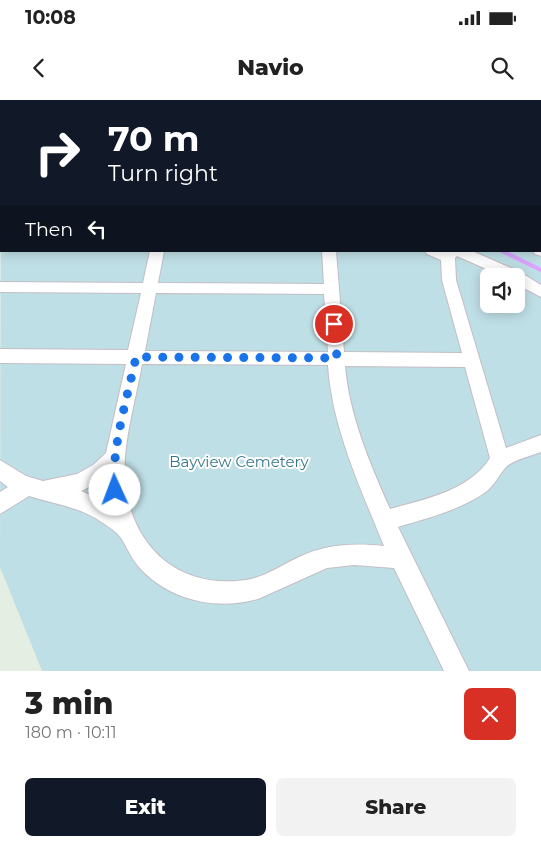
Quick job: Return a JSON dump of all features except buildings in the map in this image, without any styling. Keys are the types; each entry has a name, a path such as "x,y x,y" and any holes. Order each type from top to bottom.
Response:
{"lane":[{"path":"157,252 115,457 113,478 117,503 141,555 152,567 169,579 189,588 206,592 246,591 265,586 311,563 328,557 357,555 400,558"},
{"path":"329,252 338,384 348,426 400,558 457,671"},
{"path":"384,521 456,497 479,487 495,472 500,459 449,280 453,253 492,268"},
{"path":"525,282 541,292"},
{"path":"0,288 332,289"},
{"path":"0,356 472,360"},
{"path":"500,459 541,443"},
{"path":"16,481 69,486 91,479 115,457"},
{"path":"0,504 16,481"},
{"path":"16,481 86,502 114,518 128,529"}],"green space":[{"name":"Bayview Cemetery","path":"1,252 541,252 541,671 42,671 0,567"}],"waterway":[{"path":"504,252 541,270"}],"route":[{"path":"115,490 113,478 115,457 136,357 337,358 334,324"}]}
